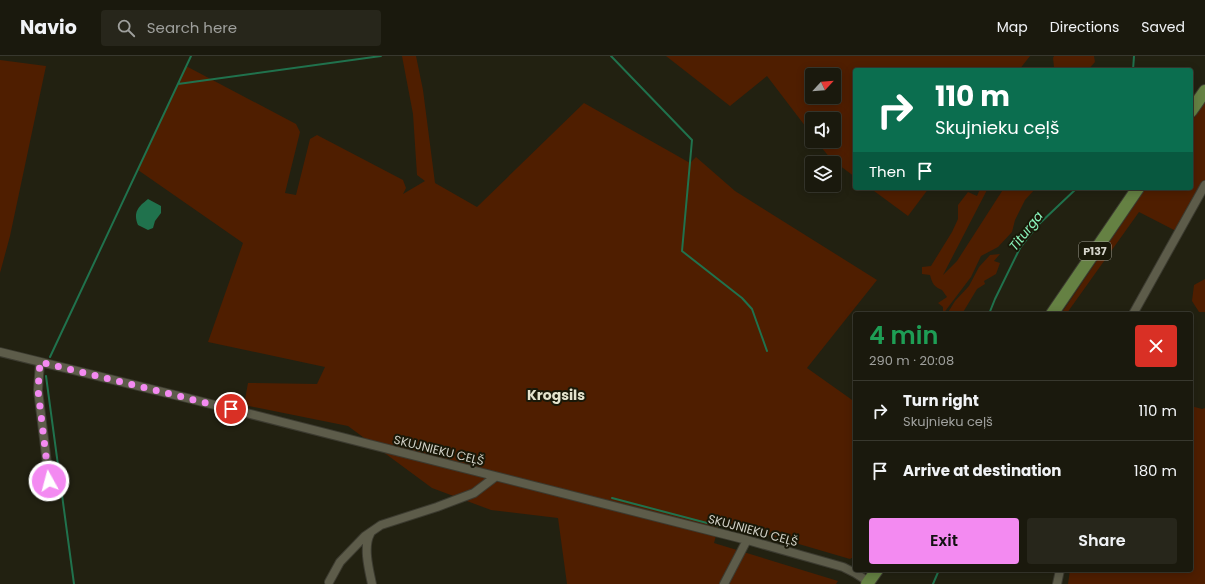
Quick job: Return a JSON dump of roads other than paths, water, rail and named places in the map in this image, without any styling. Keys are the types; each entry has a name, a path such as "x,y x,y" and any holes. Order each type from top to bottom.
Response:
{"main road":[{"path":"1193,108 1205,90"},
{"name":"P137","path":"1053,312 1137,190"},
{"path":"868,583 876,572"}],"street":[{"path":"1134,312 1205,185"},
{"name":"SKUJNIEKU CEĻŠ","path":"0,352 747,540 843,567 855,573 868,583"},
{"path":"40,362 38,390 51,496"},
{"path":"328,582 340,562 365,536 382,525 474,493 495,477"},
{"path":"370,533 367,539 367,560 372,584"},
{"path":"724,584 747,540"},
{"path":"1057,584 1060,572"}],"waterway":[{"path":"50,357 191,56"},
{"path":"178,84 381,56"},
{"path":"611,56 692,140 682,251 742,298 752,309 767,351"},
{"name":"Titurga","path":"1133,68 1134,56"},
{"name":"Titurga","path":"990,312 1020,248 1038,225 1075,190"},
{"path":"46,376 74,584"},
{"path":"612,498 726,528"},
{"name":"Titurga","path":"933,584 938,572"}],"district":[{"name":"Krogsils","path":"556,395"}]}
